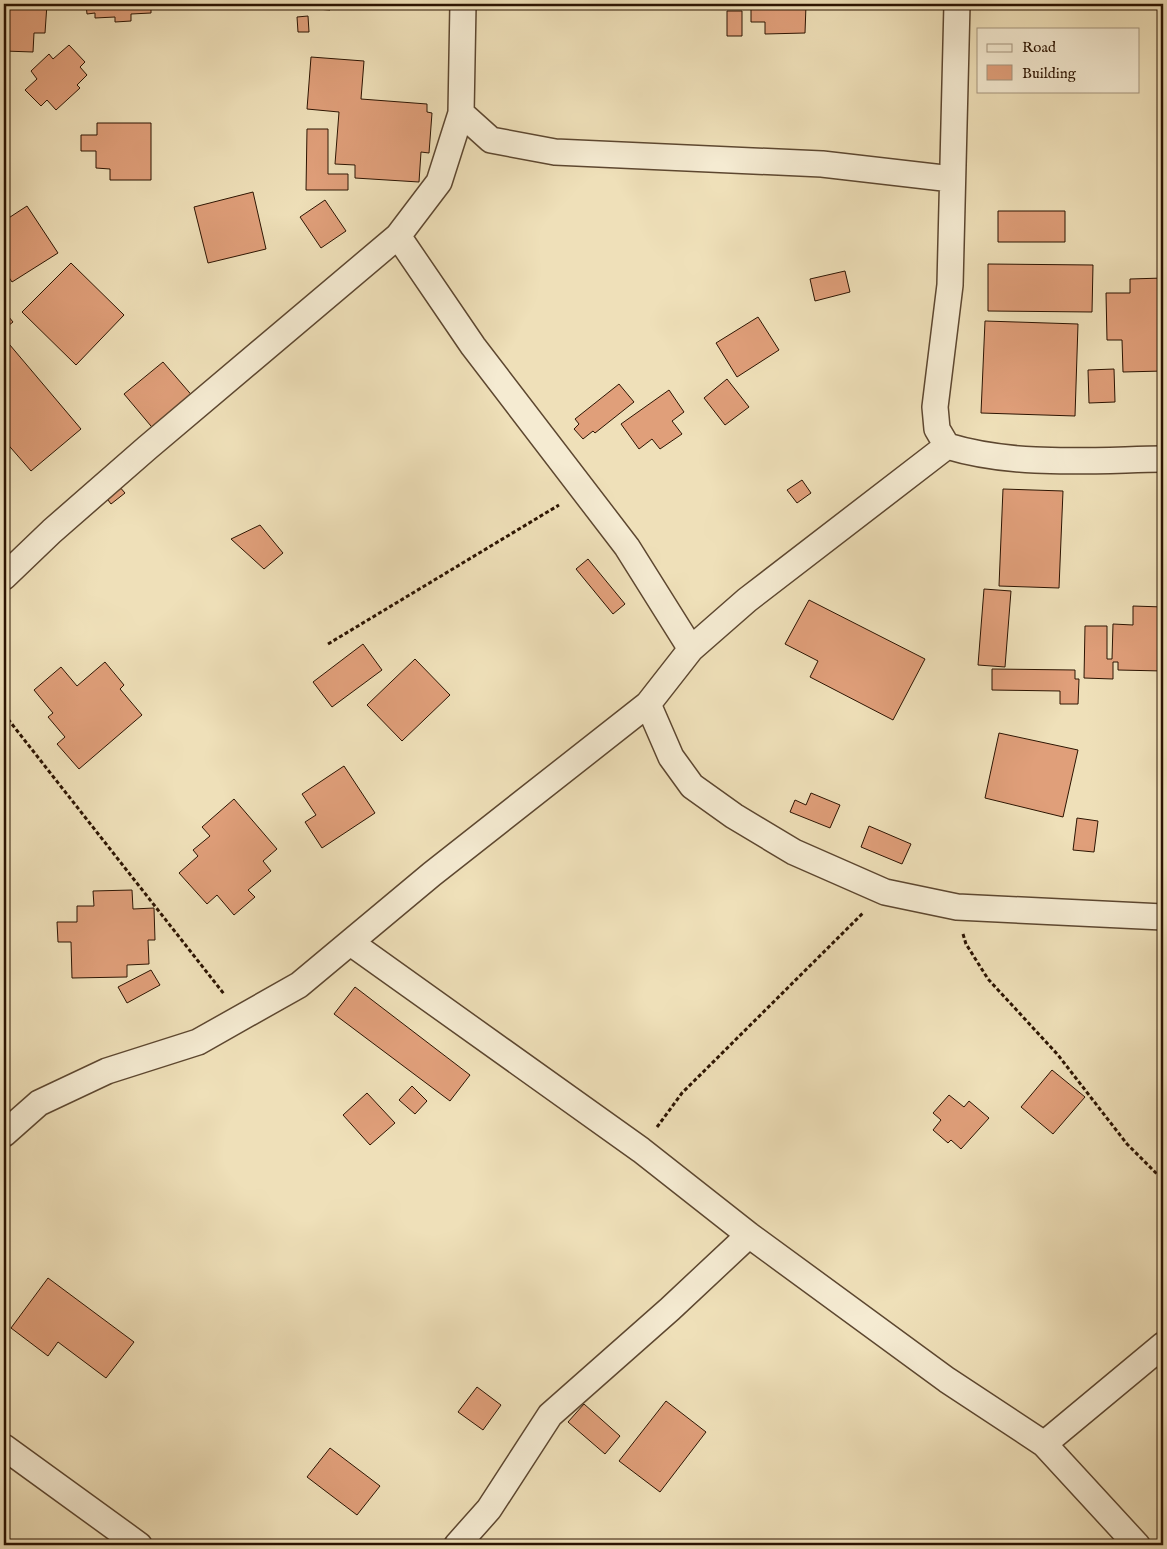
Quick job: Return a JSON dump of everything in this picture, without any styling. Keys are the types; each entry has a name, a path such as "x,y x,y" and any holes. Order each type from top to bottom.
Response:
{"street":[{"path":"4,577 52,531 398,236 439,182 461,113 463,4"},
{"path":"957,4 950,285 935,407 937,429 948,446 972,454 1029,460 1163,459"},
{"path":"461,113 491,140 555,152 822,164 952,179"},
{"path":"398,236 479,354 627,548 691,648"},
{"path":"4,1134 39,1103 107,1071 198,1042 299,985 432,874 648,704 691,648 747,600 948,446"},
{"path":"648,704 671,757 692,786 734,816 794,852 886,892 957,907 1163,917"},
{"path":"350,943 641,1150 749,1235 948,1380 1044,1444 1137,1545"},
{"path":"457,1545 489,1509 516,1464 550,1415 670,1309 749,1235"},
{"path":"1044,1444 1163,1345"},
{"path":"4,1447 139,1545"}],"path":[{"path":"328,644 583,490"},
{"path":"4,714 243,1018"},
{"path":"641,1150 682,1092 886,892"},
{"path":"957,907 966,944 988,979 1058,1055 1127,1144 1163,1180"}],"building":[{"path":"9,4 47,4 45,33 34,33 33,52 4,51 4,14 8,14"},
{"path":"86,4 151,4 151,13 131,14 131,21 115,22 115,17 95,18 95,13 87,14"},
{"path":"302,4 331,4 330,10 302,8"},
{"path":"806,5 805,33 765,34 765,22 751,22 751,6"},
{"path":"727,11 742,11 742,36 727,36"},
{"path":"308,16 309,32 298,32 297,17"},
{"path":"69,45 85,62 80,67 87,75 77,85 80,88 56,110 47,100 41,106 25,90 37,79 31,71 49,54 53,59"},
{"path":"311,57 364,61 361,99 427,104 427,112 432,113 429,153 421,152 419,182 355,178 355,165 335,164 339,112 307,109"},
{"path":"97,123 151,123 151,180 110,180 110,169 96,168 96,151 81,151 81,135 97,135"},
{"path":"307,129 328,129 328,174 348,174 348,190 306,190"},
{"path":"253,192 266,249 208,263 194,207"},
{"path":"325,200 346,231 321,248 300,217"},
{"path":"27,206 58,253 12,282 4,270 4,221"},
{"path":"998,211 1065,211 1065,242 998,242"},
{"path":"71,263 124,315 76,365 22,312"},
{"path":"988,264 1093,265 1092,312 988,311"},
{"path":"845,271 850,292 815,301 810,279"},
{"path":"1163,278 1163,371 1123,372 1122,340 1107,340 1106,293 1130,293 1130,279"},
{"path":"4,311 13,322 4,329"},
{"path":"758,317 779,350 737,377 716,343"},
{"path":"985,321 1078,324 1075,416 981,413"},
{"path":"4,338 81,429 31,471 4,440"},
{"path":"163,362 195,399 156,432 124,394"},
{"path":"1114,369 1115,402 1089,403 1088,370"},
{"path":"727,379 749,407 725,425 704,398"},
{"path":"619,384 634,402 595,433 593,431 583,439 574,429 579,424 575,419"},
{"path":"669,390 684,412 672,421 682,434 660,449 652,439 639,449 621,424"},
{"path":"802,480 811,493 797,503 787,490"},
{"path":"118,485 125,493 111,504 105,496"},
{"path":"1003,489 1063,491 1059,588 999,586"},
{"path":"260,525 283,553 264,569 231,539"},
{"path":"588,559 625,604 613,614 576,569"},
{"path":"984,589 1011,591 1005,667 978,665"},
{"path":"809,600 925,659 893,720 810,677 818,661 785,644"},
{"path":"1133,606 1163,607 1163,671 1118,670 1118,662 1113,662 1113,679 1084,678 1085,626 1107,626 1107,659 1112,659 1113,624 1133,625"},
{"path":"363,644 382,670 332,707 313,682"},
{"path":"415,659 450,695 402,741 367,705"},
{"path":"105,662 124,685 120,689 142,715 79,769 57,744 65,737 48,717 53,713 34,690 61,667 77,686"},
{"path":"992,669 1075,670 1075,679 1079,679 1078,704 1060,704 1060,691 992,690"},
{"path":"999,733 1078,750 1063,817 985,798"},
{"path":"344,766 375,813 322,848 305,822 316,815 302,794"},
{"path":"811,793 840,805 830,828 790,812 795,800 806,805"},
{"path":"234,799 277,849 263,861 271,871 248,890 255,897 234,915 217,895 207,904 179,873 198,856 193,850 210,836 202,827"},
{"path":"1077,818 1098,821 1094,852 1073,850"},
{"path":"869,826 911,844 902,864 861,847"},
{"path":"132,890 133,909 154,908 155,940 148,940 149,964 127,965 127,977 72,978 71,942 58,942 57,922 77,922 77,906 94,906 93,891"},
{"path":"151,970 160,985 127,1003 118,987"},
{"path":"355,987 470,1075 450,1101 334,1014"},
{"path":"1052,1070 1085,1097 1053,1134 1021,1107"},
{"path":"412,1086 427,1101 415,1114 399,1100"},
{"path":"367,1093 395,1123 370,1145 343,1115"},
{"path":"949,1095 964,1107 969,1101 989,1118 961,1149 951,1140 948,1143 933,1130 941,1120 933,1113"},
{"path":"48,1278 134,1342 106,1378 58,1342 48,1356 11,1328"},
{"path":"477,1387 501,1405 483,1430 458,1412"},
{"path":"666,1401 706,1432 660,1492 619,1461"},
{"path":"584,1404 620,1436 605,1454 568,1422"},
{"path":"330,1448 380,1486 357,1515 307,1477"}]}
